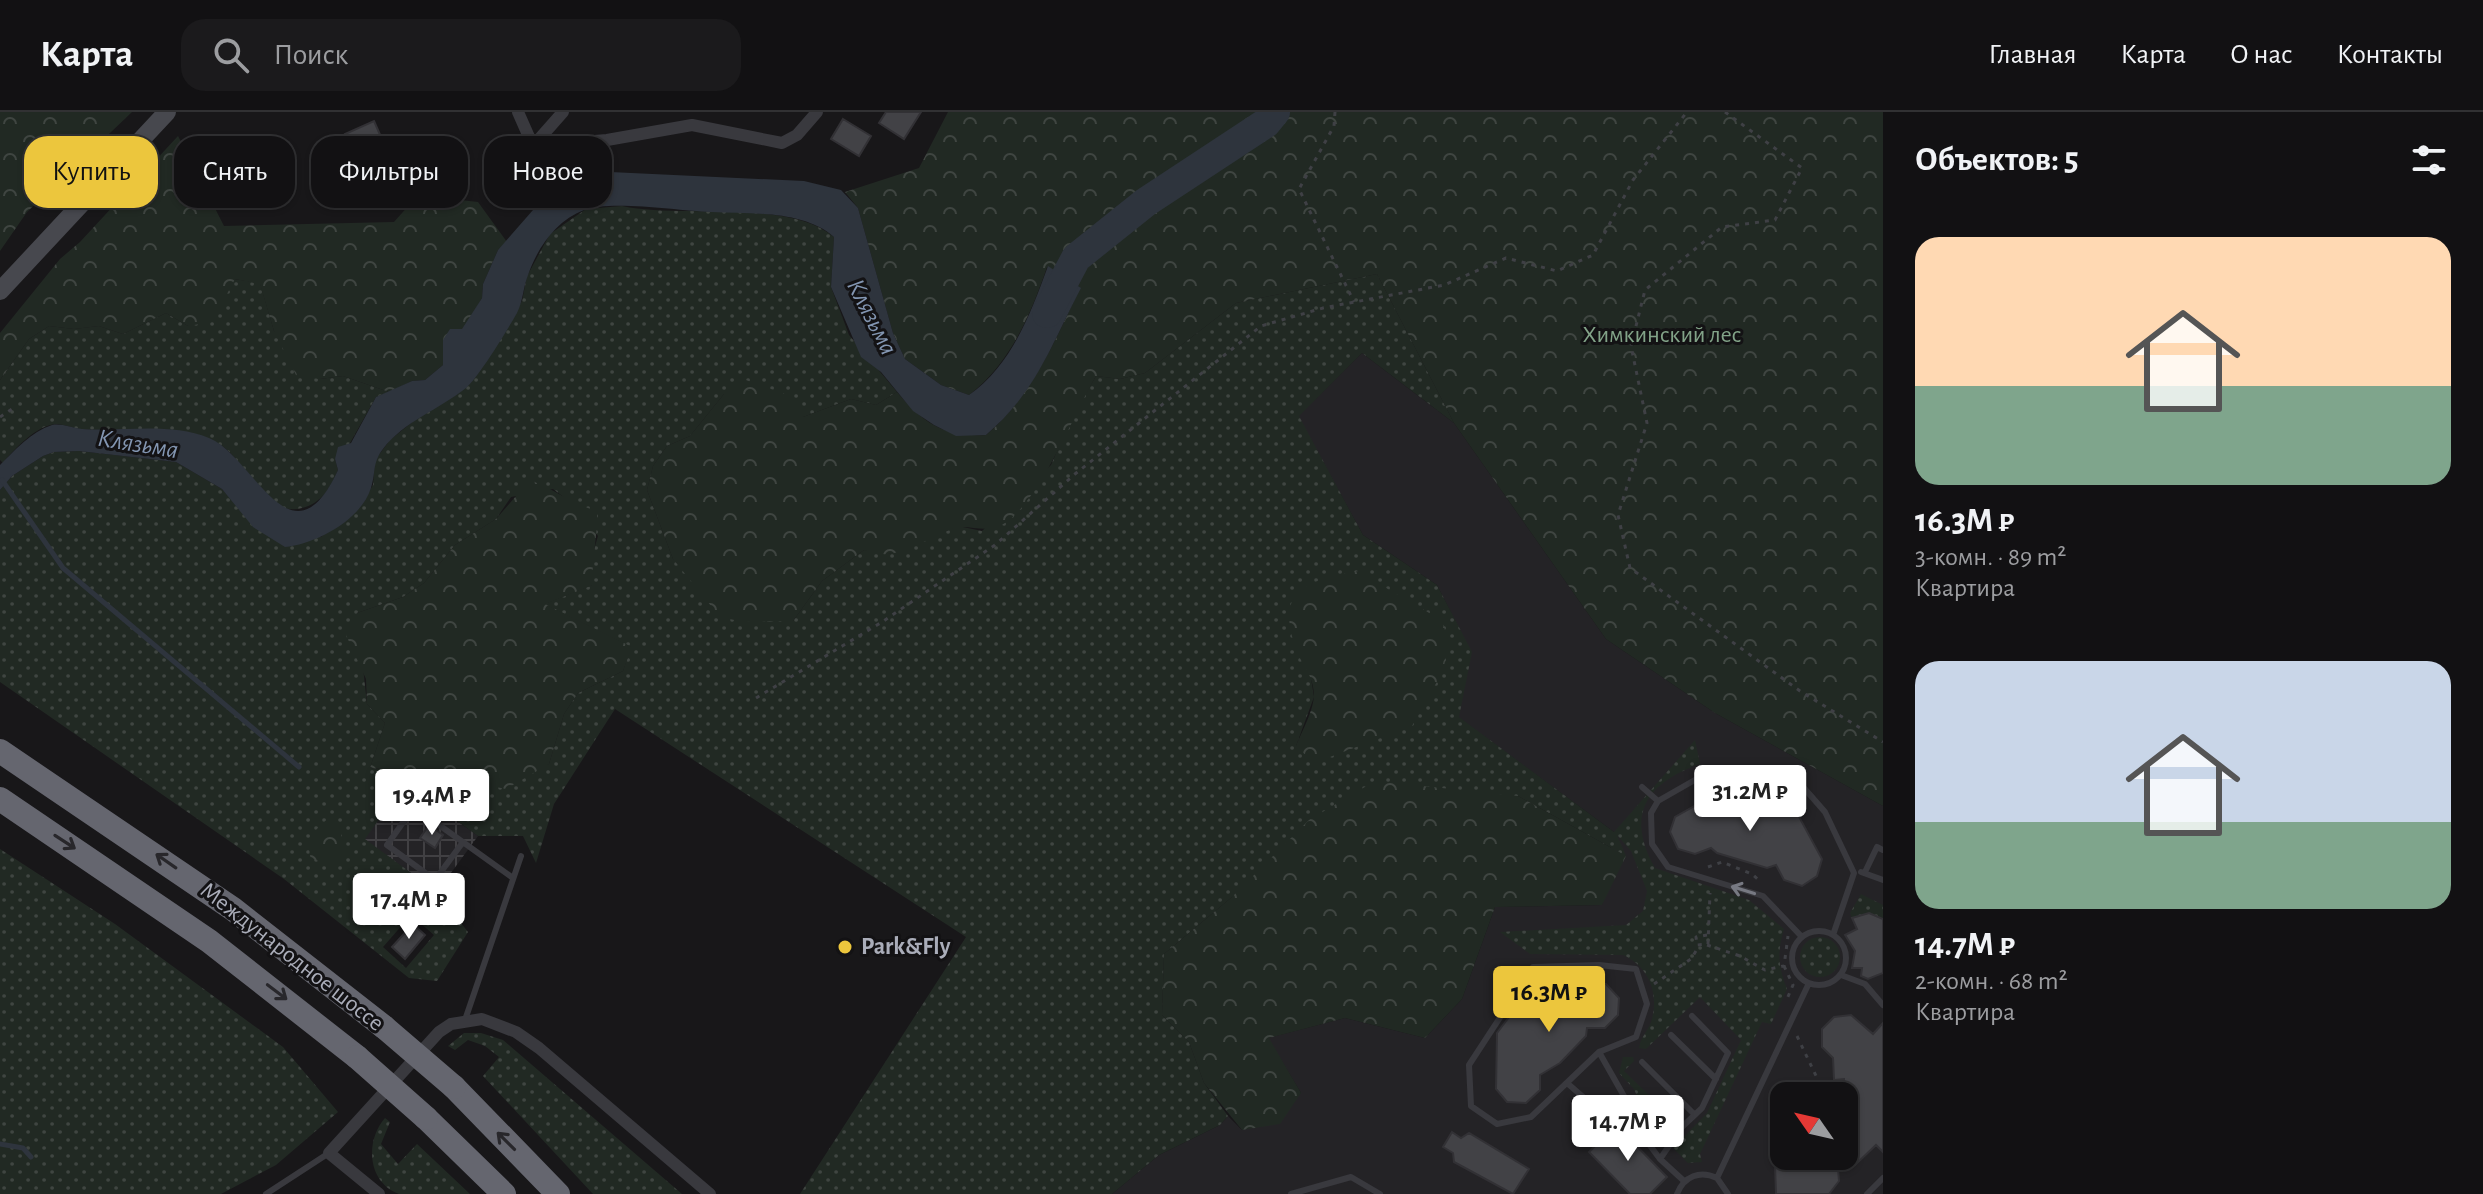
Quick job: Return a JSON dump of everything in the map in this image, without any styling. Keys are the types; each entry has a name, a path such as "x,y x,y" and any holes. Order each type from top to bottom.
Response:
{"highway":[{"name":"Международное шоссе","path":"0,751 233,909 384,1027 454,1087 558,1194"},
{"name":"Международное шоссе","path":"0,799 209,941 357,1057 426,1118 504,1194"}],"street":[{"path":"0,291 167,112"},
{"path":"518,112 529,136"},
{"path":"542,136 563,112"},
{"path":"612,139 692,125 782,143 797,135 817,112"},
{"path":"379,1194 329,1153 439,1032 465,1020 497,1022 539,1048 710,1194"}],"lane":[{"path":"1802,937 1763,896 1668,867 1652,844 1651,813 1658,801 1700,777 1732,768 1804,788 1825,812 1854,873 1833,935"},
{"path":"1642,787 1658,801"},
{"path":"463,842 435,880 387,845 414,807 463,842 513,878"},
{"path":"1865,872 1877,847 1883,850"},
{"path":"465,1020 521,856"},
{"path":"1854,873 1865,872 1883,880"},
{"path":"1817,931 1833,935 1845,949 1847,958 1841,975 1830,983 1809,983 1801,979 1792,962 1796,944 1802,937 1817,931"},
{"path":"1533,967 1636,969 1647,1004 1636,1037 1599,1052 1531,1117 1497,1124 1471,1106 1469,1065 1533,967"},
{"path":"1841,975 1865,984 1883,1005"},
{"path":"1717,1178 1809,983"},
{"path":"1660,1159 1695,1115 1728,1053 1692,1016"},
{"path":"1671,1035 1716,1079"},
{"path":"1599,1052 1629,1105 1628,1116 1660,1159 1684,1181"},
{"path":"1642,1062 1695,1115"},
{"path":"1567,1083 1605,1116 1628,1116"},
{"path":"266,1194 329,1153"},
{"path":"1677,1194 1684,1181 1700,1174 1717,1178 1728,1194"},
{"path":"1291,1194 1351,1177 1380,1194"},
{"path":"1867,1194 1883,1178"}],"path":[{"path":"1335,112 1334,126 1299,189 1354,303"},
{"path":"756,698 882,622 995,545 1075,474 1261,326 1323,308 1444,285 1506,258 1557,271 1593,255 1633,180 1687,112"},
{"path":"1725,112 1802,168 1775,220 1722,227 1645,290 1631,346 1647,423 1618,515 1630,568 1800,691 1883,742"},
{"path":"0,417 15,407"},
{"path":"1707,945 1707,935 1711,929 1707,905 1711,889"},
{"path":"1699,946 1696,937 1707,935"},
{"path":"1699,946 1707,945 1721,953 1740,956 1756,968 1778,968"},
{"path":"1652,984 1691,959 1699,946"},
{"path":"1784,966 1793,985 1785,1005"},
{"path":"1789,995 1801,1000"},
{"path":"1796,1030 1798,1042 1818,1082"}],"shaded area":[{"path":"1362,353 1454,423 1606,639 1715,713 1883,806 1883,1194 1112,1194 1159,1155 1220,1125 1228,1116 1242,1130 1301,1093 1268,1038 1345,1018 1425,1038 1462,999 1495,907 1602,905 1614,832 1458,717 1471,652 1437,585 1363,535 1298,416"},
{"path":"404,783 478,836 437,892 364,839"}],"green space":[{"path":"0,112 132,112 107,136 24,136 24,208 31,208 0,251"},
{"name":"Химкинский лес","path":"948,112 1883,112 1883,806 1715,713 1606,639 1454,423 1377,274 1236,303 1145,373 1120,379 1096,376 1044,476 1018,511 998,527 958,527 896,553 864,550 822,581 793,621 744,622 720,617 673,559 647,490 653,466 667,446 690,436 724,394 743,379 790,396 803,417 851,399 876,405 897,392 916,412 936,426 958,434 986,435 1017,403 1029,385 1080,288 1047,267 1017,337 996,369 969,395 941,385 905,359 893,333 858,208 845,192 919,168"},
{"path":"174,140 174,208 215,208 224,226 394,222 406,208 468,208 468,201 478,202 507,242 498,250 483,284 482,298 443,365 425,380 412,381 389,392 343,376 320,379 296,375 274,331 260,284 235,279 212,322 188,326 166,313 123,334 99,326 74,329 49,326 29,339 0,380 0,333 60,259 111,208 158,208 158,158"},
{"path":"622,206 673,211 762,213 814,225 834,237 831,287 849,335 897,392 876,405 851,399 803,417 724,394 690,436 667,446 653,466 647,490 673,559 793,621 822,581 864,550 889,554 958,526 982,531 1051,465 1071,419 1096,376 1120,379 1145,373 1236,303 1377,274 1454,423 1362,353 1299,416 1363,535 1437,585 1472,652 1459,717 1614,832 1695,740 1700,764 1666,781 1646,803 1642,832 1646,849 1655,868 1749,900 1784,929 1780,959 1787,989 1771,1024 1762,1022 1700,1154 1702,1162 1688,1163 1673,1148 1707,1113 1741,1040 1700,997 1646,1049 1639,1048 1652,1019 1654,999 1650,981 1632,960 1623,955 1530,954 1500,932 1626,925 1643,911 1647,891 1631,851 1617,835 1626,856 1518,796 1232,897 1164,954 1162,1015 1189,1042 1204,1083 1228,1116 1220,1125 1159,1155 1112,1194 800,1194 966,937 615,709 554,804 536,863 523,836 478,836 405,783 365,839 437,892 468,932 437,981 409,978 284,879 0,682 0,490 12,476 54,452 79,451 176,462 222,489 238,507 321,537 360,506 373,485 375,460 390,440 482,366 522,301 527,276 550,234 586,209","holes":["553,489 573,504 598,536 591,560 592,585 544,604 631,647 623,671 578,693 564,714 549,764 481,784 462,767 443,782 394,770 370,768 385,723 367,704 357,613 403,597 424,583 455,545 496,519 511,497","1310,672 1412,725 1296,746 1314,697","411,915 434,935 406,968 383,947"]},
{"path":"234,279 260,283 274,331 320,379 343,376 389,392 376,397 350,443 335,459 338,470 320,499 302,508 289,509 277,505 229,452 219,444 186,432 97,430 49,425 34,433 3,463 0,460 0,380 29,339 49,326 74,329 99,326 123,334 166,313 188,326"},
{"path":"530,480 597,511 593,585 545,604 632,647 623,671 578,693 564,714 549,764 506,789 481,784 462,768 443,782 394,770 370,768 385,723 367,704 366,679 346,635 357,613 403,597 424,583 455,545 496,519"},
{"path":"1357,571 1443,621 1448,646 1443,671 1412,726 1314,763 1296,746 1310,714 1314,694 1309,675 1296,649 1289,612 1293,600 1310,584"},
{"path":"1375,781 1518,796 1626,856 1602,905 1495,907 1462,999 1425,1038 1345,1018 1269,1038 1301,1093 1280,1124 1242,1130 1204,1083 1189,1042 1162,1015 1164,954 1232,897 1309,820"},
{"path":"330,817 341,823 341,835 347,847 336,865 311,859 309,851 310,839"},
{"path":"0,849 115,924 283,1047 338,1112 276,1165 221,1194 0,1194"},
{"path":"1861,894 1883,905 1883,919 1869,913 1852,918 1850,913"},
{"path":"1820,937 1834,943 1840,957 1834,971 1820,977 1806,971 1800,957 1806,943"},
{"path":"464,1033 481,1033 503,1040 682,1194 593,1194 483,1076 499,1057 485,1046 468,1040 455,1050 448,1046"},
{"path":"1623,1057 1633,1057 1634,1061 1624,1071 1676,1121 1676,1130 1666,1139 1648,1124 1634,1089 1619,1073"},
{"path":"385,1118 390,1122 381,1144 398,1164 417,1144 470,1194 399,1194 388,1188 380,1180 372,1160 374,1138"}],"water":[{"path":"612,172 804,181 841,190 858,208 893,333 905,359 941,385 969,395 984,383 1008,354 1027,320 1048,266 1081,288 1041,366 1018,402 986,435 956,436 913,411 881,372 861,357 831,287 834,237 807,222 776,215 612,206"},
{"path":"535,208 592,208 564,221 541,247 531,267 517,313 478,374 466,388 391,439 377,459 366,500 348,520 323,535 285,547 253,527 222,489 176,462 79,451 54,452 12,476 0,490 0,465 30,437 52,425 98,430 178,430 209,438 226,449 273,499 288,509 304,510 321,498 338,470 335,459 338,447 351,443 376,397 412,381 425,380 443,365 443,340 450,329 462,329 482,298 483,284 498,250"}],"building":[{"path":"886,112 921,112 904,139 879,123"},
{"path":"843,119 871,136 859,156 831,139"},
{"path":"374,121 381,136 346,136"},
{"path":"1730,786 1749,791 1757,805 1773,796 1791,802 1822,859 1817,876 1802,886 1784,880 1776,865 1767,868 1717,853 1711,848 1695,854 1678,849 1670,832 1675,817"},
{"path":"429,825 443,835 435,848 420,838"},
{"path":"1869,913 1883,919 1883,973 1868,979 1861,976 1862,968 1852,968 1855,951 1845,935 1857,929 1852,918"},
{"path":"413,924 425,935 405,959 392,947"},
{"path":"1543,982 1606,984 1619,998 1618,1015 1605,1028 1587,1028 1586,1036 1560,1063 1540,1075 1540,1090 1526,1103 1507,1102 1496,1089 1497,1033 1512,1013 1530,1013 1530,996"},
{"path":"1851,1015 1873,1034 1883,1023 1883,1152 1876,1145 1858,1162 1858,1082 1834,1080 1833,1058 1822,1047 1822,1029 1834,1017"},
{"path":"1616,1125 1667,1177 1650,1194 1630,1194 1589,1152"},
{"path":"1452,1132 1461,1138 1469,1133 1529,1169 1513,1194 1454,1162 1453,1153 1443,1147"},
{"path":"1775,1170 1838,1170 1839,1181 1829,1194 1776,1194"}],"waterway":[{"name":"Клязьма","path":"1047,313 1076,258 1146,202 1266,123 1275,112"},
{"path":"2,480 63,568 299,767"},
{"path":"0,1144 23,1148 31,1157"}],"place":[{"name":"Park&Fly","path":"845,947"}]}
